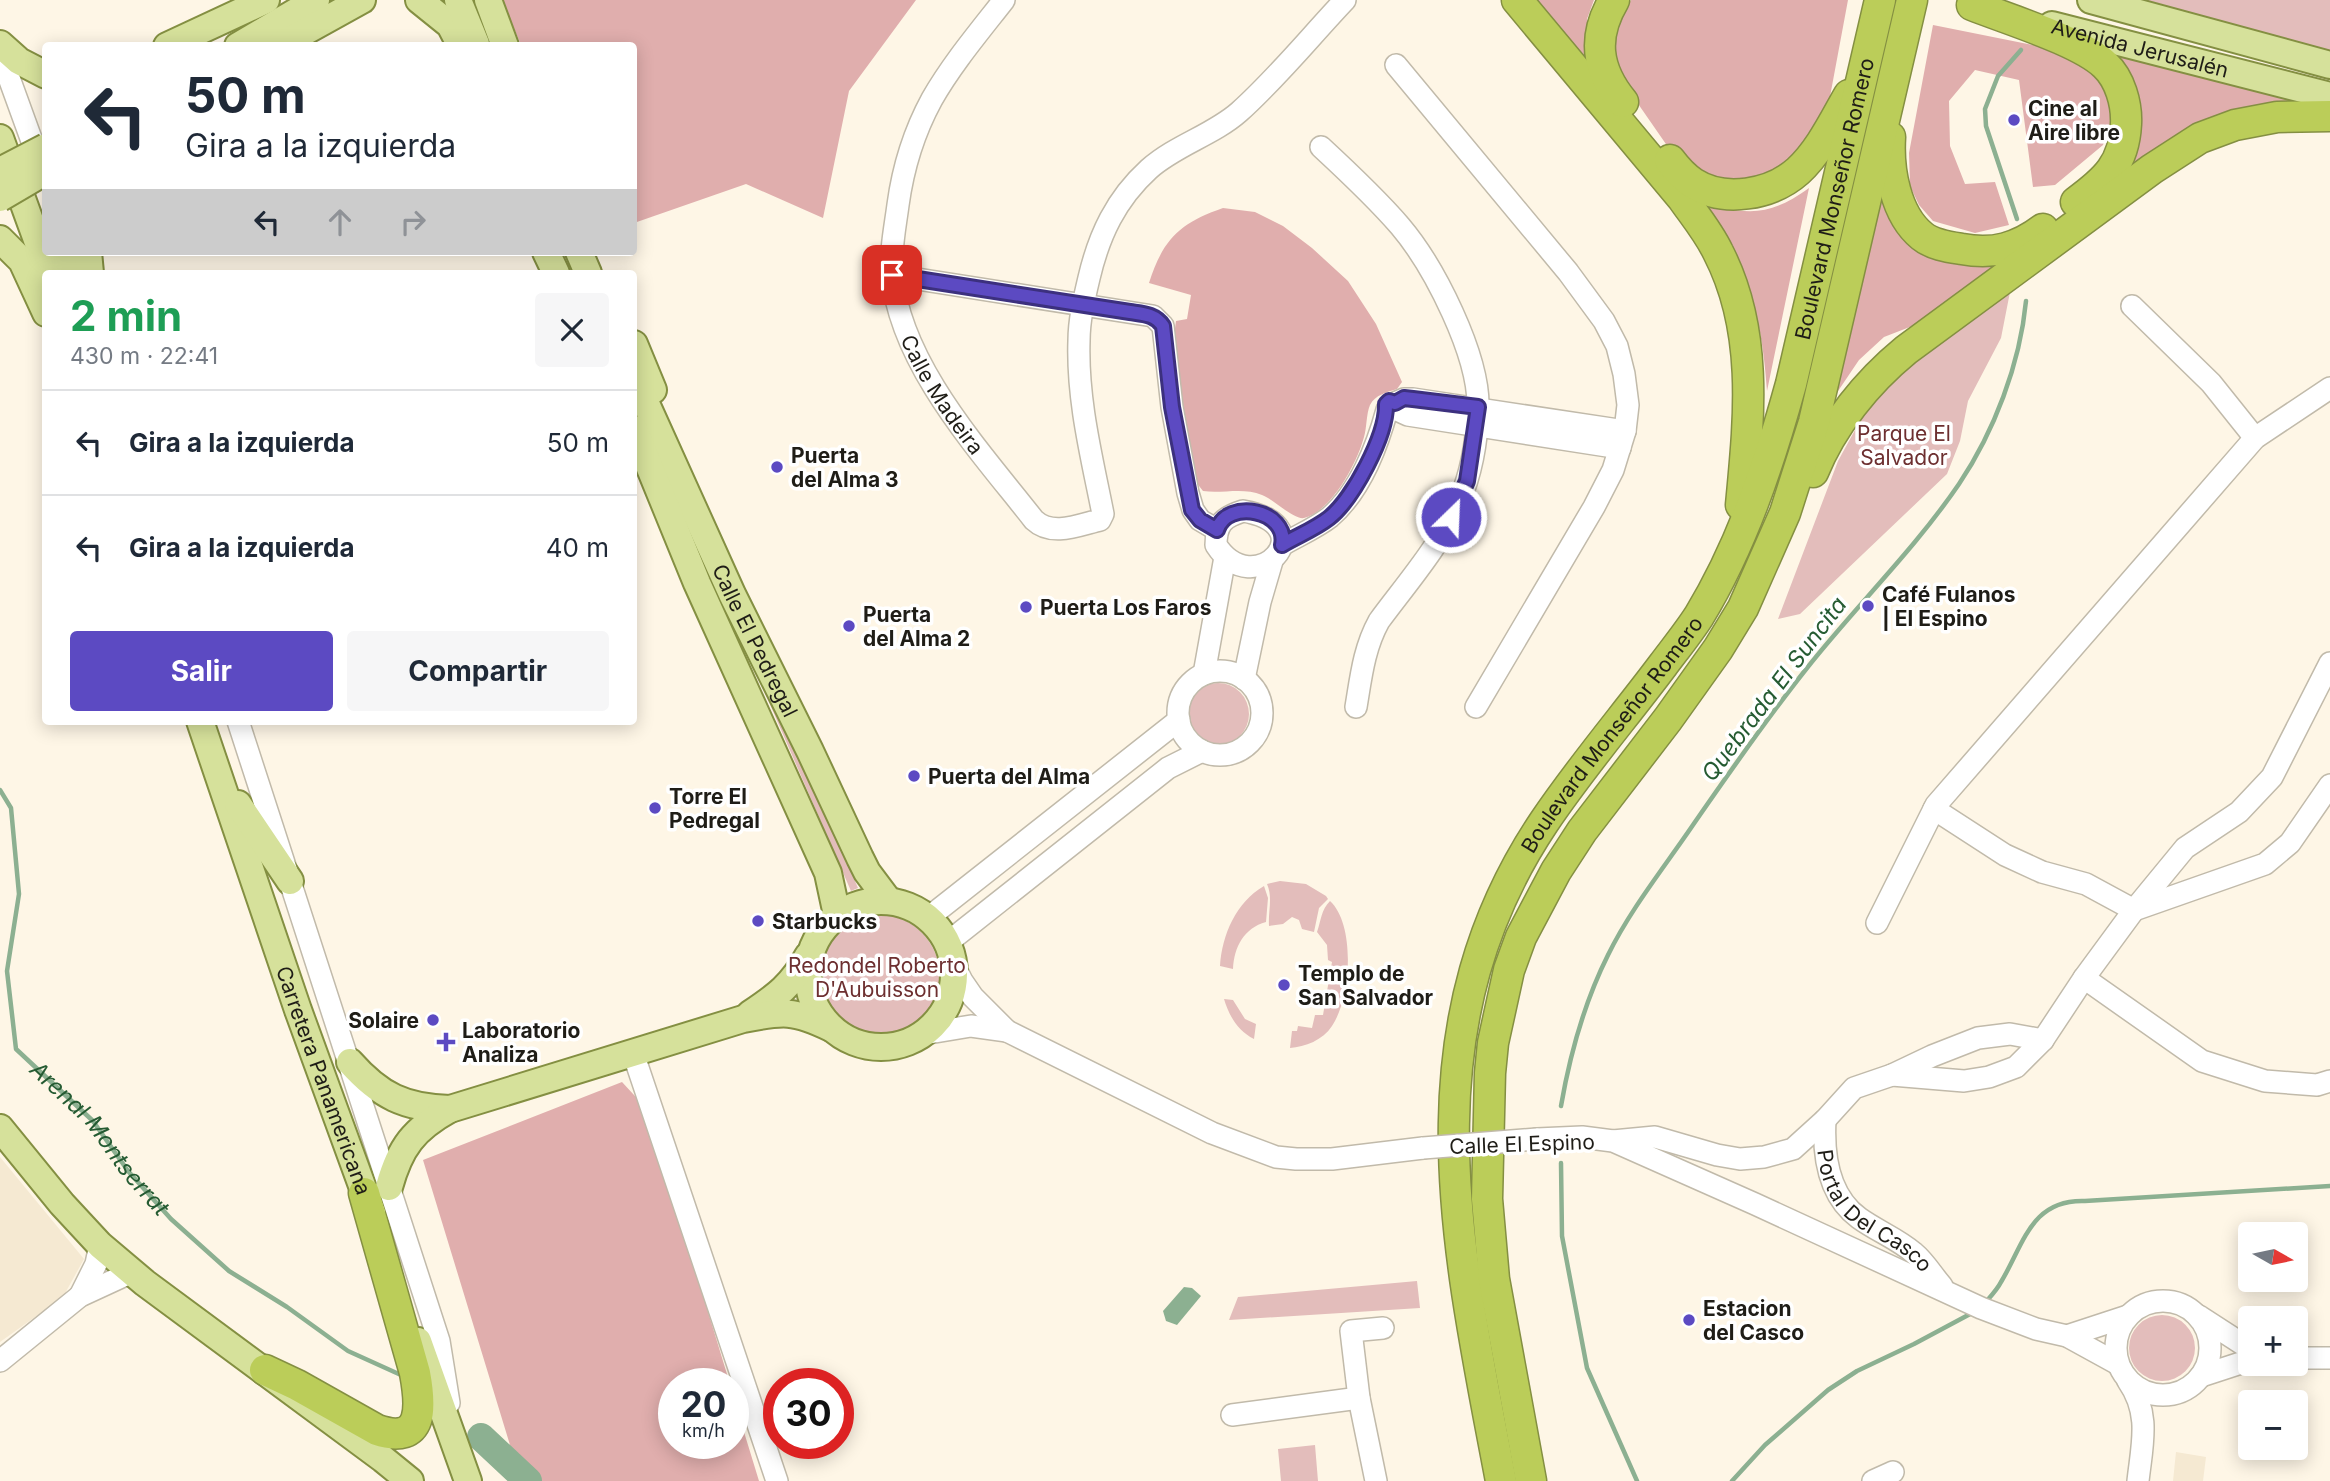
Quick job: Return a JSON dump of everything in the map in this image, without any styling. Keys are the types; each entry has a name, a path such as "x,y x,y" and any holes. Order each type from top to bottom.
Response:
{"highway":[{"path":"1517,0 1683,199 1706,230 1729,276 1745,337 1748,377 1749,416 1738,541"},
{"path":"1614,0 1602,28 1600,60 1604,74 1613,90 1678,170 1693,183 1710,191 1747,194 1766,189 1797,173 1879,71"},
{"name":"Boulevard Monseñor Romero","path":"1531,1481 1494,1279 1487,1199 1490,1073 1501,1002 1521,937 1556,871 1582,831 1683,699 1743,608 1785,513 1814,422 1879,71 1880,3"},
{"path":"1879,71 1891,175 1896,194 1910,223 1923,237 1940,245 1968,250 1991,252 2009,248 2030,239 2104,181 2119,159 2125,131 2124,105 2112,72 2104,63 2085,51 1962,3"},
{"name":"Boulevard Monseñor Romero","path":"1501,1481 1467,1297 1455,1196 1452,1136 1454,1080 1473,978 1490,927 1528,847 1544,821 1698,618 1738,541 1776,439 1879,71 1910,6"},
{"path":"1743,608 1770,578 1822,449 1863,392 1906,349 2151,169 2200,138 2235,125 2277,117 2330,116"},
{"path":"265,1370 388,1434 412,1426 418,1419 420,1400 377,1190"}],"main road":[{"path":"176,42 266,0"},
{"path":"245,42 316,0"},
{"path":"299,39 362,0"},
{"path":"419,0 450,25 459,42"},
{"path":"458,0 474,42"},
{"path":"477,0 493,42"},
{"path":"488,0 504,42"},
{"name":"Avenida Jerusalén","path":"2091,0 2330,65"},
{"name":"Avenida Jerusalén","path":"1962,3 2330,96"},
{"path":"0,44 19,61 42,73"},
{"path":"0,138 42,254"},
{"path":"0,171 42,149"},
{"path":"0,183 42,161"},
{"path":"0,198 42,173"},
{"path":"0,239 22,261 42,304"},
{"path":"562,259 582,270"},
{"path":"637,351 692,480 732,594"},
{"name":"Calle El Pedregal","path":"637,384 732,594 860,858 888,901"},
{"name":"Calle El Pedregal","path":"637,436 697,583 828,873 837,915"},
{"name":"Carretera Panamericana","path":"201,725 298,1010 377,1190 468,1481"},
{"path":"224,791 239,806 290,881"},
{"path":"377,1190 409,1140 428,1121 450,1109 743,1019 777,1012 792,1013 806,1016 831,1028 847,1040 866,1046 886,1048 906,1043 923,1034 938,1020 948,1003 953,983 950,953 928,918 909,906 888,901 866,902 850,907 837,915 821,931 798,975 784,991 743,1019"},
{"path":"811,950 807,972 810,993 818,1013 831,1028"},
{"path":"350,1062 374,1086 405,1103 450,1109"},
{"path":"0,1128 62,1204 100,1245 410,1481"}],"street":[{"name":"Calle Madeira","path":"1004,0 948,76 919,126 907,159 899,196 892,246 892,275 912,343 943,399 1034,520 1044,527 1058,529 1100,520 1103,514 1083,411 1079,352 1083,304"},
{"path":"1083,304 1093,259 1104,228 1133,185 1164,157 1239,111 1345,0"},
{"path":"0,53 42,166"},
{"path":"1396,65 1568,272 1604,321 1617,346 1625,374 1628,405 1623,439 1613,470 1476,707"},
{"path":"1321,147 1401,227 1438,282 1470,360 1477,417 1467,481 1444,532 1378,621 1371,635 1364,657 1356,707"},
{"path":"892,275 1153,316 1163,326 1172,407 1192,510 1200,520 1217,530"},
{"path":"2132,306 2211,383 2255,438"},
{"path":"1877,923 1934,809 2255,438 2330,388"},
{"path":"1244,679 1260,602 1277,553 1283,539 1280,528 1272,519 1255,513 1243,511 1226,517 1219,524 1216,545 1224,557 1237,565 1266,564 1277,553 1338,510 1368,460 1392,408 1404,398 1477,417 1623,439"},
{"path":"1204,674 1224,557"},
{"path":"1892,1075 1964,1081 1989,1077 2016,1067 2043,1040 2134,910 2185,848 2239,812 2272,777 2330,663"},
{"path":"1218,671 1232,673 1244,679 1254,689 1262,716 1258,730 1250,742 1227,755 1214,755 1191,744 1178,720 1181,697 1187,687 1204,674 1218,671"},
{"path":"928,918 1178,720"},
{"name":"Carretera Panamericana","path":"239,725 350,1062 377,1190"},
{"path":"950,953 1168,768 1202,751"},
{"path":"1934,809 2005,855 2042,872 2086,884 2134,910 2265,864 2290,843 2330,785"},
{"name":"Calle El Espino","path":"950,953 962,981 1007,1031 1212,1133 1276,1157 1321,1159 1537,1139 1583,1138 1613,1141 2008,1320 2067,1336 2121,1369"},
{"path":"2084,978 2202,1061 2265,1082 2317,1085 2330,1081"},
{"name":"Calle El Espino","path":"923,1034 971,1027 1007,1031"},
{"path":"1613,1141 1655,1137 1717,1155 1740,1159 1763,1157 1793,1149 1825,1120 1854,1088 1892,1075 1978,1038 2010,1034 2043,1040"},
{"path":"633,1053 777,1481"},
{"name":"Portal Del Casco","path":"1825,1120 1827,1172 1841,1197 1857,1216 1915,1253 1946,1291"},
{"path":"80,1296 96,1264 100,1245"},
{"path":"0,1361 80,1296 132,1272"},
{"path":"2067,1336 2128,1316 2145,1304 2161,1301 2178,1303 2238,1341"},
{"path":"2152,1481 2158,1420 2163,1407 2195,1381 2208,1362 2210,1344 2206,1329 2195,1314"},
{"path":"2128,1316 2117,1338 2121,1369 2136,1393 2144,1419 2138,1481"},
{"path":"1376,1481 1359,1398 1351,1331 1383,1328"},
{"path":"2308,1358 2330,1358"},
{"path":"2121,1369 2136,1387 2156,1395 2173,1394 2195,1381 2238,1365"},
{"path":"1232,1415 1359,1398"},
{"path":"1873,1481 1893,1472"}],"shaded area":[{"path":"502,0 916,0 849,91 823,218 746,184 637,222 637,42 520,42"},
{"path":"1526,0 1594,0 1587,19 1593,79"},
{"path":"1631,0 1848,0 1829,102 1793,165 1733,187 1677,160 1616,72 1615,46 1619,20"},
{"path":"1933,25 2058,50 2094,72 2107,92 2112,122 2103,145 2055,185 2033,187 2019,80 1975,70 1949,101 1950,146 1965,184 1995,182 2009,225 1975,233 1933,221 1919,205 1910,186 1909,153"},
{"path":"2112,53 2304,103 2122,179 2134,159 2138,132"},
{"path":"1809,188 1767,391 1762,342 1750,294 1731,255 1694,199 1740,211 1753,211 1779,205"},
{"path":"1881,195 1968,263 2004,268 1933,318 1884,337 1859,360 1836,394"},
{"path":"1223,208 1255,212 1283,226 1348,281 1376,324 1402,382 1397,389 1382,394 1372,402 1361,448 1342,485 1324,506 1304,518 1295,516 1267,497 1255,493 1203,491 1192,477 1174,359 1176,321 1187,319 1191,295 1149,283 1160,255 1175,235 1195,220"},
{"path":"622,1082 646,1108 725,1368 658,1368 658,1459 749,1459 749,1448 759,1481 521,1481 423,1160"},
{"path":"0,1157 84,1259 63,1297 0,1342"},
{"path":"1184,1287 1192,1288 1201,1296 1177,1325 1166,1321 1163,1311"},
{"path":"2176,1452 2206,1457 2203,1481 2173,1481"}],"green space":[{"path":"2145,0 2330,0 2330,52 2179,13 2165,5"},
{"name":"Parque El Salvador","path":"2010,292 2001,338 1968,401 1960,441 1947,474 1800,614 1778,619 1838,461 1872,399 1925,352"},
{"path":"637,371 858,888 851,891 637,398"},
{"path":"1212,683 1224,683 1240,692 1247,702 1247,726 1240,736 1224,745 1212,745 1201,740 1192,731 1187,720 1187,708 1192,697 1201,688"},
{"path":"1280,881 1306,884 1328,899 1319,908 1314,932 1302,929 1299,920 1292,917 1283,924 1269,926 1270,899 1267,884"},
{"path":"1264,886 1268,898 1266,922 1246,934 1235,953 1233,969 1220,966 1232,920 1246,901"},
{"path":"1330,901 1344,927 1347,944 1347,980 1343,998 1332,1026 1324,1035 1308,1044 1290,1048 1292,1031 1297,1031 1298,1026 1312,1028 1315,1015 1323,1015 1332,962 1328,960 1327,945 1317,932 1323,912"},
{"name":"Redondel Roberto D'Aubuisson","path":"877,914 901,919 921,933 935,953 940,977 935,1001 921,1021 901,1035 877,1040 853,1035 833,1021 819,1001 814,977 819,953 833,933 853,919"},
{"path":"1224,999 1233,1000 1245,1019 1256,1024 1254,1039 1243,1032 1235,1022"},
{"path":"1417,1281 1420,1308 1229,1320 1238,1297"},
{"path":"2162,1315 2175,1317 2185,1325 2193,1335 2193,1361 2185,1371 2175,1379 2162,1381 2149,1379 2139,1371 2131,1361 2129,1348 2131,1335 2139,1325 2149,1317"},
{"path":"1315,1445 1318,1481 1281,1481 1278,1449"}],"waterway":[{"name":"Quebrada El Suncita","path":"2017,219 1986,126 1985,109 1998,76 2021,50"},
{"name":"Quebrada El Suncita","path":"1561,1106 1573,1048 1585,1010 1599,973 1627,920 1778,705 1923,532 1972,464 1994,420 2011,373 2026,301"},
{"name":"Arenal Montserrat","path":"0,790 11,808 19,894 7,971 16,1049 93,1121 128,1171 171,1219 229,1271 287,1307 348,1351 401,1375"},
{"name":"Quebrada El Suncita","path":"1561,1163 1562,1236 1587,1368 1637,1481"},
{"path":"1984,1304 1999,1285 2031,1226 2052,1207 2067,1202 2330,1186"},
{"path":"1732,1481 1765,1445 1828,1390 1857,1371 1972,1313"},
{"name":"Arenal Montserrat","path":"481,1437 528,1481"}],"place":[{"name":"Cine al Aire libre","path":"2014,120"},
{"name":"Puerta del Alma 3","path":"777,467"},
{"name":"Café Fulanos | El Espino","path":"1868,606"},
{"name":"Puerta Los Faros","path":"1026,607"},
{"name":"Puerta del Alma 2","path":"849,626"},
{"name":"Puerta del Alma","path":"914,776"},
{"name":"Torre El Pedregal","path":"655,808"},
{"name":"Starbucks","path":"758,921"},
{"name":"Templo de San Salvador","path":"1284,985"},
{"name":"Solaire","path":"433,1020"},
{"name":"Laboratorio Analiza","path":"446,1042"},
{"name":"Estacion del Casco","path":"1689,1320"}],"route":[{"path":"892,275 1083,304 1153,316 1159,320 1163,326 1172,407 1192,510 1200,520 1217,530 1226,517 1243,511 1264,515 1280,528 1282,545 1338,510 1368,460 1382,427 1387,410 1385,407 1389,401 1395,403 1404,398 1478,407 1467,481 1451,517"}]}
